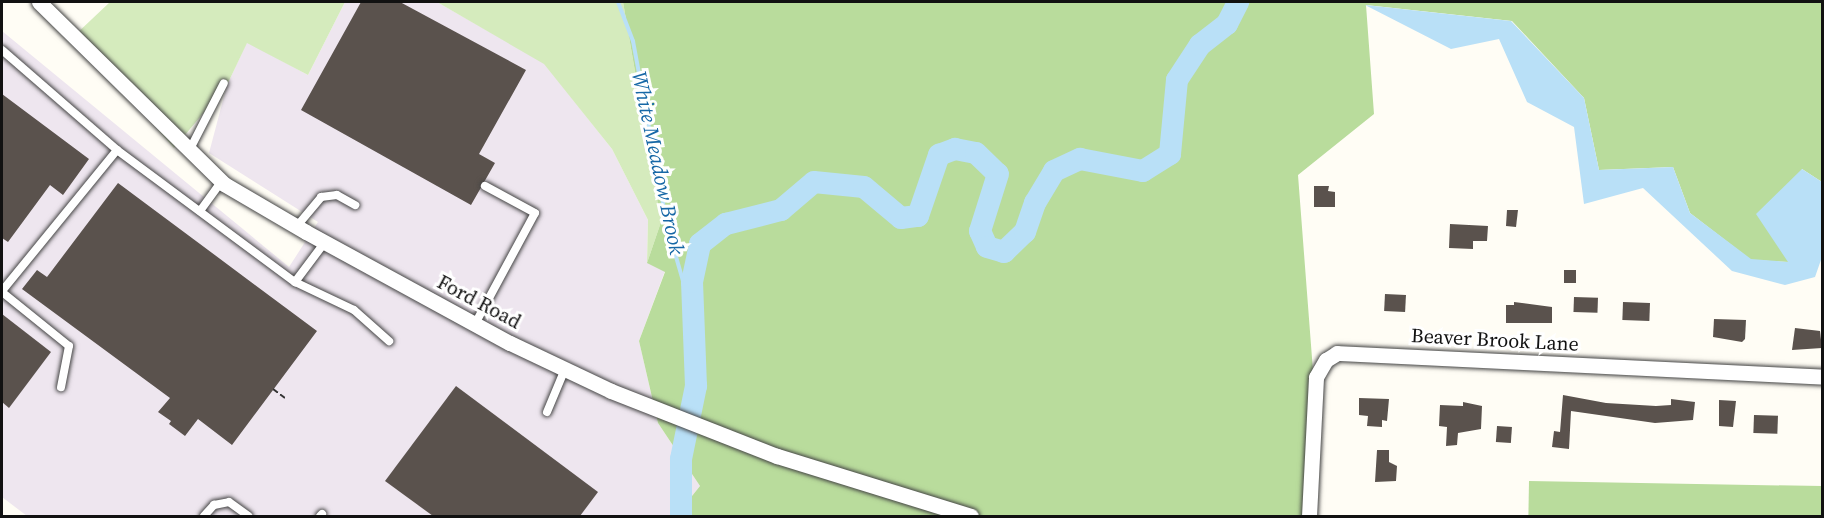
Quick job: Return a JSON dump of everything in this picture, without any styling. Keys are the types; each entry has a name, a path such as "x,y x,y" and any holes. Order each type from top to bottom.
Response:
{"street":[{"name":"Ford Road","path":"39,2 221,182 325,242 475,324 565,369 675,419 875,489 971,516"},
{"name":"Beaver Brook Lane","path":"1309,516 1316,377 1326,360 1337,353 1822,377"}],"lane":[{"path":"2,50 117,150 295,282 365,318 389,341"},
{"path":"189,151 224,82"},
{"path":"61,387 69,346 2,291 117,150"},
{"path":"200,211 221,182"},
{"path":"475,324 535,213 485,186"},
{"path":"297,226 321,197 337,195 355,205"},
{"path":"295,282 325,242"},
{"path":"547,412 565,369"},
{"path":"204,516 214,505 229,502 248,516"}],"path":[{"path":"273,389 285,398"}],"shaded area":[{"path":"345,2 437,2 544,63 612,149 648,220 647,262 665,271 639,341 658,423 700,486 676,516 27,516 2,497 2,31 289,267 318,222 209,153 227,85 247,42 308,75"}],"green space":[{"path":"110,2 345,2 308,75 247,43 227,85 174,148 74,36"},
{"path":"437,2 623,2 661,222 647,263 648,220 612,149 544,64"},
{"path":"623,2 1822,2 1822,182 1802,169 1789,262 1751,260 1690,213 1673,167 1599,170 1584,98 1512,21 1366,5 1374,114 1298,175 1313,371 1304,516 676,516 700,486 658,423 639,341 665,272 647,263 661,222"},
{"path":"1529,481 1822,486 1821,516 1528,516"}],"water":[{"path":"1365,5 1511,21 1584,98 1599,170 1673,167 1690,213 1751,259 1788,262 1756,214 1802,169 1822,182 1822,257 1815,277 1785,285 1732,271 1643,188 1584,204 1574,127 1527,102 1499,39 1451,49"}],"building":[{"path":"361,2 400,2 526,70 479,154 495,163 471,205 301,110"},
{"path":"2,94 89,159 63,195 50,185 8,242 2,238"},
{"path":"118,183 317,331 232,445 198,419 185,436 169,424 171,421 158,412 170,398 22,289 37,270 47,277"},
{"path":"1314,186 1329,186 1328,191 1335,192 1335,207 1314,207"},
{"path":"1507,210 1518,210 1516,227 1506,226"},
{"path":"1450,224 1488,226 1487,241 1473,241 1473,249 1449,248"},
{"path":"1564,270 1576,270 1576,283 1564,283"},
{"path":"1385,294 1406,295 1405,312 1384,311"},
{"path":"1574,297 1598,298 1597,313 1573,312"},
{"path":"1514,302 1552,307 1552,323 1506,323 1506,305 1514,305"},
{"path":"1623,302 1650,303 1649,321 1622,320"},
{"path":"2,314 51,352 9,408 2,402"},
{"path":"1714,319 1746,320 1745,339 1742,342 1713,337"},
{"path":"1795,328 1820,331 1822,348 1792,350"},
{"path":"456,386 598,492 580,516 433,516 385,481"},
{"path":"1563,395 1606,403 1656,406 1671,405 1671,399 1695,402 1693,420 1655,423 1571,411 1569,449 1552,447 1554,431 1560,432"},
{"path":"1359,398 1389,399 1387,421 1382,420 1382,427 1367,426 1368,416 1359,415"},
{"path":"1719,400 1736,401 1733,427 1719,426"},
{"path":"1463,402 1482,406 1481,429 1458,433 1457,445 1446,446 1447,427 1439,426 1440,405 1463,406"},
{"path":"1754,415 1778,416 1777,434 1753,433"},
{"path":"1497,426 1512,427 1511,443 1496,442"},
{"path":"1377,450 1389,450 1389,462 1397,466 1396,481 1375,482"}],"waterway":[{"name":"White Meadow Brook","path":"618,2 633,41 668,229 696,326"},
{"path":"681,516 681,459 696,386 692,282 700,244 726,224 781,210 814,182 864,187 901,218 918,216 939,155 955,149 976,153 998,174 980,231 987,247 1004,252 1025,232 1035,203 1054,171 1080,159 1143,171 1170,154 1177,80 1200,45 1227,24 1238,2"}]}
